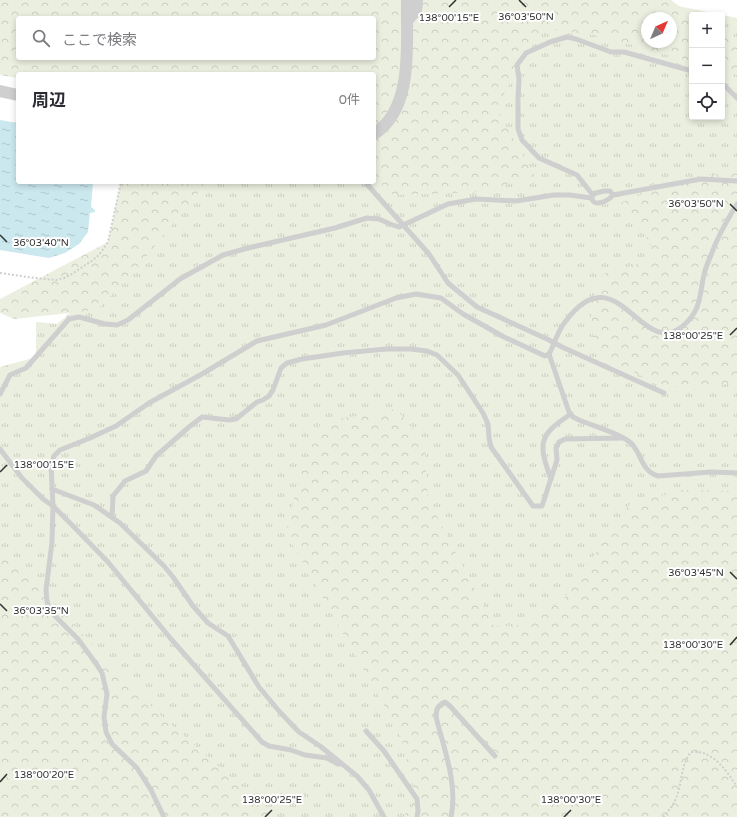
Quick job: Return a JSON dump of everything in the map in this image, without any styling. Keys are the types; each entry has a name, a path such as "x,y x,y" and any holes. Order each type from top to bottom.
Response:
{"street":[{"path":"376,132 392,117 400,98 406,68 407,0"},
{"path":"406,23 417,11 418,0"},
{"path":"0,91 16,95"}],"lane":[{"path":"689,70 624,52 611,52 567,37 550,42 526,53 517,65 519,79 518,129 522,140 539,158 577,175 594,201 598,204 614,195 701,179 737,181"},
{"path":"723,84 737,98"},
{"path":"367,184 429,254 448,283 477,307 664,393"},
{"path":"0,394 10,375 26,368 69,319 80,317 105,324 117,325 128,320 180,279 223,255 335,228 367,218 379,218 399,227 448,204 476,199 516,201 559,195 592,196 604,191 610,191 614,195"},
{"path":"737,204 711,253 704,276 700,300 693,316 684,326 671,333 660,333 651,329 613,299 600,296 586,301 564,322 557,334 550,354 568,412 579,420 623,438 632,444 647,470 651,474 658,476 711,472 737,473"},
{"path":"164,817 151,790 137,768 112,744 106,732 104,717 108,694 102,674 78,639 49,608 46,590 52,542 53,506 51,465 54,456 60,450 116,426 150,403 257,341 326,325 396,298 416,294 441,298 463,314 504,337 544,356 550,354"},
{"path":"112,518 113,496 125,481 146,471 156,456 188,426 202,417 229,420 236,419 257,402 269,396 282,368 287,363 320,356 368,350 411,349 427,351 437,355 458,375 483,413 488,424 491,447 533,506 542,506 557,460 556,448 559,442 565,439 623,438"},
{"path":"551,479 544,463 542,440 550,428 571,414"},
{"path":"0,449 22,478 43,499 53,506 108,562 170,640 262,742 269,746 290,750 305,755 327,758 338,764 340,763"},
{"path":"52,489 94,505 120,523 164,566 173,576 193,606 208,623 228,636 259,687 279,711 299,732 320,746 357,776 370,790 384,817"},
{"path":"452,817 451,776 436,717 436,710 441,704 445,702 449,705 495,756"},
{"path":"366,731 384,751 417,799 417,817"}],"path":[{"path":"0,273 56,280 72,274 93,260 99,255 108,242 121,184"},
{"path":"663,817 671,808 676,798 686,757 691,752 698,751 714,758 726,771 737,787"}],"green space":[{"path":"0,0 671,0 689,14 689,61 643,48 677,48 677,12 641,12 641,47 601,36 546,29 526,53 496,109 535,176 481,192 394,195 376,182 376,72 16,72 16,78 0,75"},
{"path":"649,0 708,12 689,12 689,120 725,120 725,16 737,18 737,547 498,817 136,817 0,606 0,367 33,358 36,354 36,322 57,324 76,308 166,202 204,184 376,184 376,164 494,1"},
{"path":"725,35 737,40 737,75 725,72"},
{"path":"737,173 737,382 693,390 657,383 605,359 594,344 590,306 603,274 652,260 650,243 629,210 615,205 686,177"},
{"path":"121,184 205,184 136,269 97,310 14,319 0,313 0,299 108,242"},
{"path":"396,409 424,442 428,499 494,626 516,626 563,600 630,504 683,490 737,491 737,817 403,817 417,799 400,734 286,533 298,482 321,422"},
{"path":"0,548 160,715 277,817 0,817"}],"water":[{"path":"0,120 16,123 16,184 93,184 91,207 95,210 95,212 90,213 88,232 79,244 65,253 49,258 0,250"}]}
